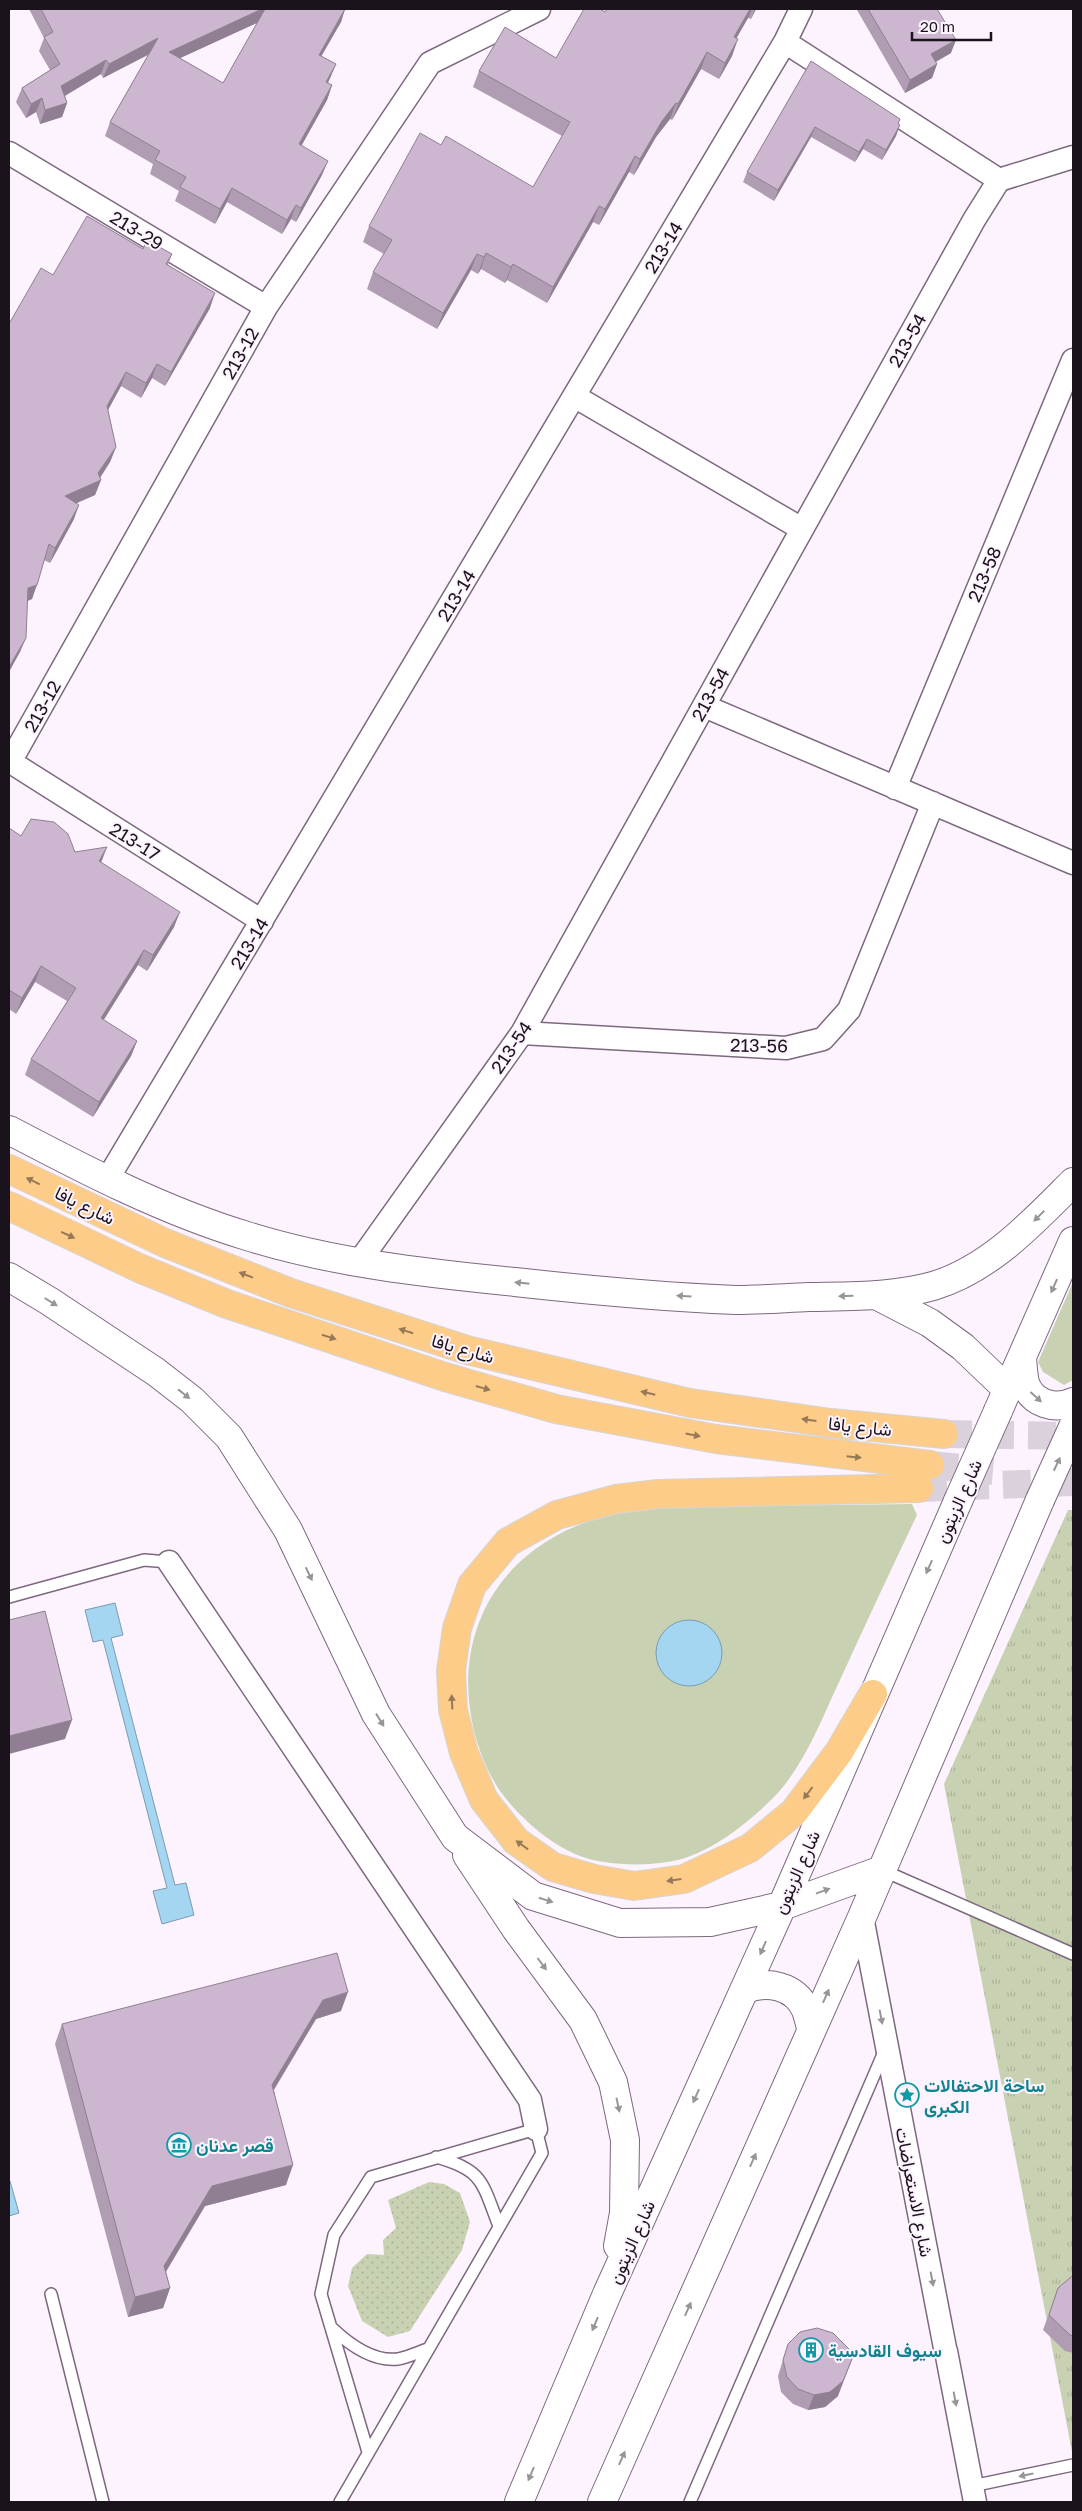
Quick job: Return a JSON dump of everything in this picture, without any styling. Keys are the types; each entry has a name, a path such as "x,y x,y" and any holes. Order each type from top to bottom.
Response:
{"highway":[{"name":"شارع يافا","path":"9,1169 174,1247 291,1293 466,1350 690,1403 831,1423 944,1434"},
{"name":"شارع يافا","path":"9,1206 139,1268 227,1304 445,1377 556,1409 925,1476 658,1494 616,1499 558,1515 508,1542 472,1585 457,1628 451,1671 453,1710 464,1753 484,1800 516,1840 553,1867 594,1879 634,1886 684,1879 750,1848 794,1812 839,1752 873,1694"}],"main road":[{"path":"9,1130 107,1180 174,1210 246,1236 317,1254 461,1277 575,1289 737,1300 876,1295 934,1286 977,1266 1024,1232 1073,1182"},
{"name":"شارع الزيتون","path":"519,2502 607,2294 782,1906 873,1694 1073,1241"},
{"path":"9,1277 150,1367 192,1400 230,1437 288,1530 376,1714 516,1929 583,2020 613,2082 625,2140 624,2213 607,2294"},
{"path":"876,1295 930,1324 963,1347 1002,1400"},
{"path":"1022,1359 1025,1382 1038,1400 1056,1407 1073,1402"},
{"path":"602,2502 862,1918 1073,1427"},
{"path":"455,1837 533,1896 620,1922 710,1922 782,1906 882,1870"},
{"path":"744,1990 757,1984 769,1984 792,1993 801,2001 806,2010 811,2029"}],"street":[{"name":"213-12","path":"9,762 266,307 430,63 539,9"},
{"name":"213-14","path":"107,1180 785,42 802,9"},
{"path":"785,42 998,180 1073,157"},
{"name":"213-29","path":"9,153 266,307"},
{"name":"213-54","path":"360,1262 522,1033 998,180"},
{"name":"213-58","path":"895,788 1073,360"},
{"path":"574,396 802,529"},
{"path":"704,706 1073,863"},
{"name":"213-17","path":"9,762 262,921"},
{"name":"213-56","path":"522,1033 786,1048 823,1039 849,1010 933,803"},
{"path":"169,1562 530,2100 536,2129"},
{"name":"شارع الاستعراضات","path":"862,1918 974,2494"}],"lane":[{"path":"9,1596 144,1560 169,1562"},
{"path":"882,1870 1073,1954"},
{"path":"690,2502 887,2046"},
{"path":"340,2502 542,2153 536,2129 371,2177 334,2235 321,2294 368,2452"},
{"path":"436,2157 459,2163 471,2170 484,2187 499,2226"},
{"path":"51,2294 103,2502"},
{"path":"332,2327 361,2350 379,2358 398,2359 428,2349"},
{"path":"974,2494 1073,2465"}],"green space":[{"path":"1073,1282 1073,1380 1064,1385 1043,1372 1038,1362"},
{"path":"912,1504 917,1515 803,1757 784,1786 773,1798 734,1832 700,1852 663,1863 619,1864 592,1860 568,1851 546,1837 525,1820 500,1791 489,1772 476,1738 470,1706 468,1675 472,1645 481,1617 495,1591 514,1568 537,1548 565,1531 587,1522 611,1515 659,1508"},
{"path":"1068,1510 1073,1510 1073,2457 944,1784"},
{"path":"429,2182 444,2184 460,2193 470,2222 462,2250 410,2331 388,2337 362,2321 348,2286 352,2268 367,2254 384,2255 383,2240 396,2228 388,2200"}],"water":[{"path":"115,1603 123,1635 111,1638 175,1885 186,1883 194,1915 162,1924 153,1891 167,1888 103,1640 93,1642 85,1610"},
{"path":"682,1620 696,1620 708,1625 717,1634 722,1646 720,1666 713,1677 696,1686 682,1686 670,1681 661,1672 656,1660 656,1646 661,1634 670,1625"},
{"path":"9,2181 19,2213 9,2216"}],"building":[{"path":"41,9 262,9 169,52 223,83 265,9 345,9 319,55 336,64 326,82 332,85 299,144 328,161 301,208 296,205 287,220 232,188 220,209 180,187 186,177 155,160 160,151 110,122 158,38 109,64 106,60 61,86 67,103 45,110 42,98 31,104 22,88 60,64 44,37 53,32"},
{"path":"584,9 600,9 605,12 607,9 750,9 734,37 738,39 725,63 707,52 678,104 676,103 662,121 640,159 635,156 605,209 599,206 553,287 513,264 511,267 486,253 484,257 477,254 443,313 373,272 392,240 369,226 420,133 441,145 446,136 533,187 570,122 479,71 505,27 556,58"},
{"path":"868,9 937,9 956,40 931,54 937,64 910,80"},
{"path":"811,61 900,119 898,124 900,125 886,150 867,139 859,152 815,127 778,190 747,172"},
{"path":"87,216 143,249 147,240 172,254 166,264 215,293 171,372 157,364 146,383 126,372 107,406 116,447 98,473 101,480 65,496 79,505 55,548 49,544 37,585 28,588 26,638 9,667 9,324 41,268 53,275"},
{"path":"31,819 54,822 68,834 75,852 107,847 99,861 180,912 153,955 144,950 101,1018 137,1041 99,1102 31,1059 76,988 41,966 22,998 9,990 9,828 21,836"},
{"path":"45,1611 72,1720 9,1736 9,1620"},
{"name":"قصر عدنان","path":"337,1953 348,1992 323,2000 272,2085 293,2165 212,2186 164,2266 170,2288 135,2297 62,2024"},
{"path":"1073,2276 1073,2336 1049,2315 1058,2288"},
{"path":"817,2328 833,2333 854,2354 843,2381 830,2392 814,2395 798,2389 787,2377 783,2360 788,2344 800,2332"}],"tunnel":[{"path":"944,1434 1073,1436"},
{"path":"930,1465 993,1471"},
{"path":"919,1488 1073,1482"}],"place":[{"name":"ساحة الاحتفالات الكبرى","path":"907,2095"},
{"name":"قصر عدنان","path":"179,2145"},
{"name":"سيوف القادسية","path":"811,2350"}]}
